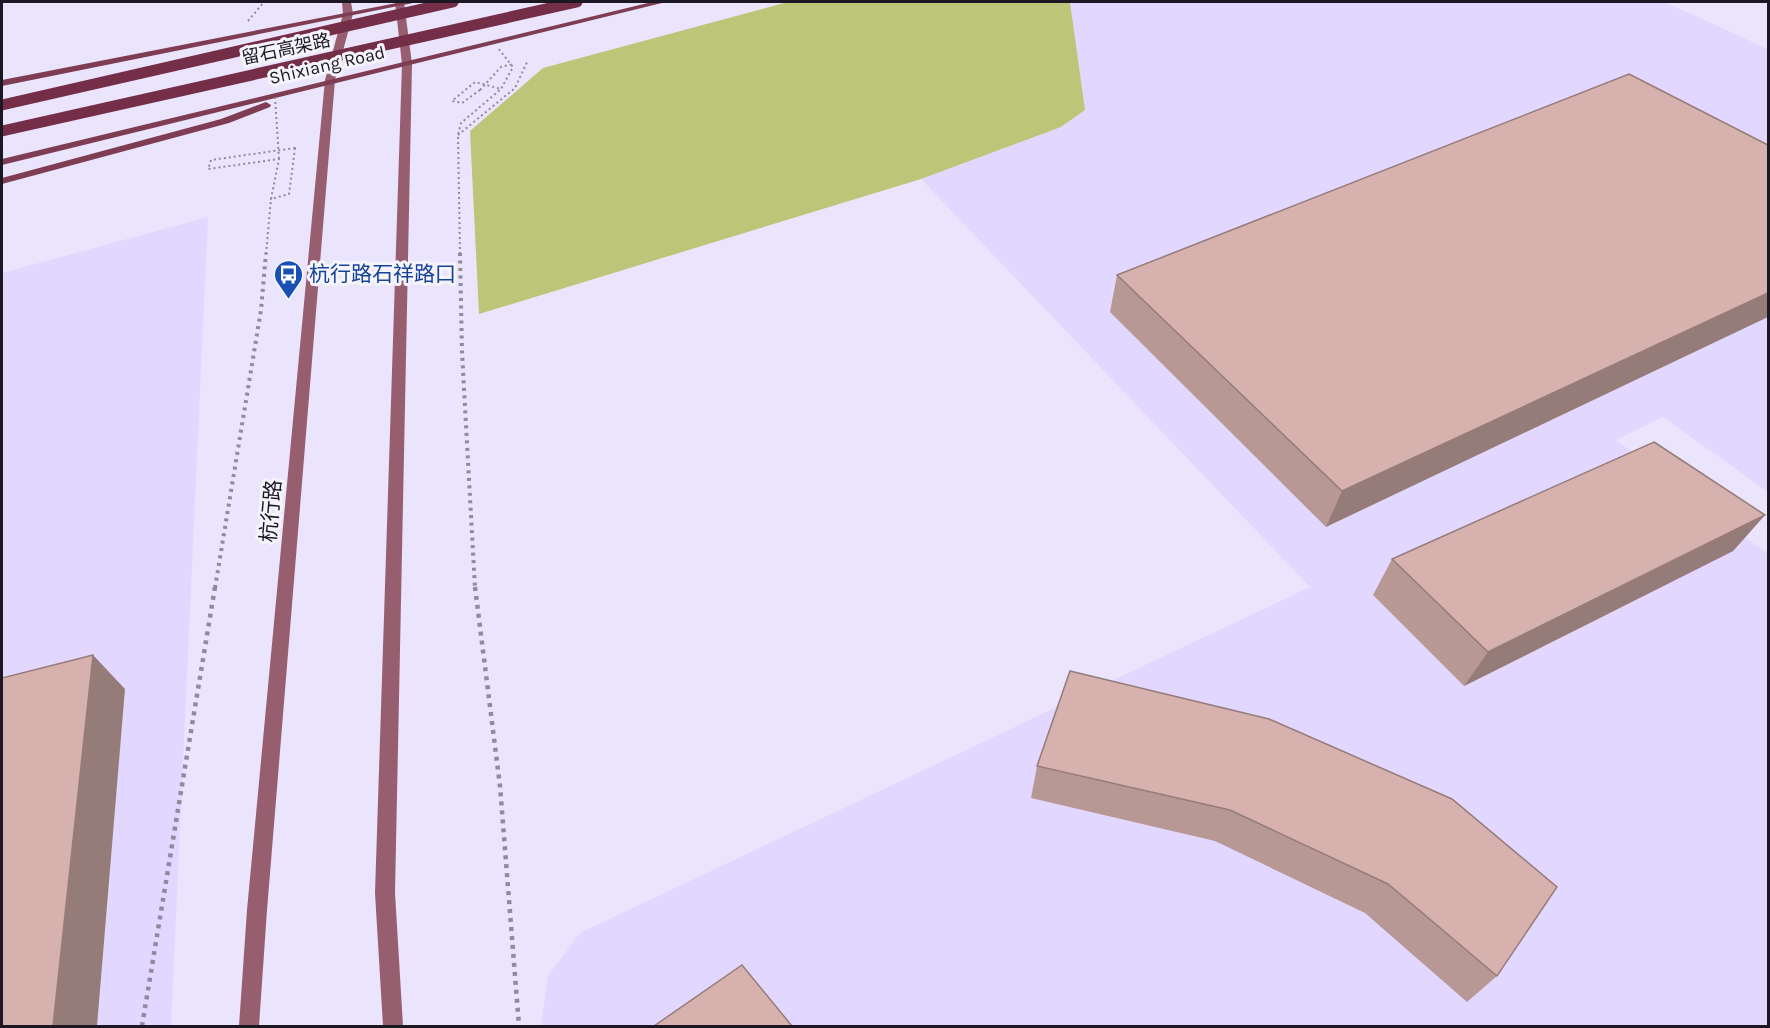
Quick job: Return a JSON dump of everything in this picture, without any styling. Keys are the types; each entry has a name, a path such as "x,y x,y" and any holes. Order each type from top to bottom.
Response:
{"highway":[{"name":"留石高架路","path":"2,105 453,2"},
{"name":"留石高架路","path":"2,131 577,2"}],"main road":[{"name":"Shixiang Road","path":"2,162 330,80 661,2"},
{"path":"2,83 347,8 404,3 407,63 385,893 393,1026"},
{"name":"杭行路","path":"249,1026 260,874 330,80 347,8"},
{"path":"2,91 60,79 110,61"},
{"path":"2,181 225,121 330,80"}],"path":[{"path":"253,15 264,2"},
{"path":"458,135 514,88 528,60 501,68 480,90 462,103 452,101 475,82 501,89 461,123 458,135 462,352 474,580 500,786 519,1026"},
{"path":"142,1026 261,310 271,199 279,159 208,169 211,160 295,148 289,194 271,199"}],"shaded area":[{"path":"1070,2 1665,2 1768,49 1768,492 1663,417 1616,440 1768,554 1768,1026 541,1026 548,976 580,933 1310,587 921,179 1061,127 1085,110"},
{"path":"208,217 171,1026 2,1026 2,273"}],"green space":[{"path":"788,2 1070,2 1085,110 1061,127 921,179 479,314 470,131 543,68"}],"building":[{"path":"1629,74 1768,145 1768,293 1342,491 1117,275"},
{"path":"1654,442 1765,515 1488,652 1392,559"},
{"path":"93,655 53,1026 2,1026 2,678"},
{"path":"1070,671 1269,719 1452,799 1557,887 1497,976 1388,884 1230,810 1037,766"},
{"path":"742,965 792,1026 654,1026"}],"place":[{"name":"杭行路石祥路口","path":"288,300"}]}
